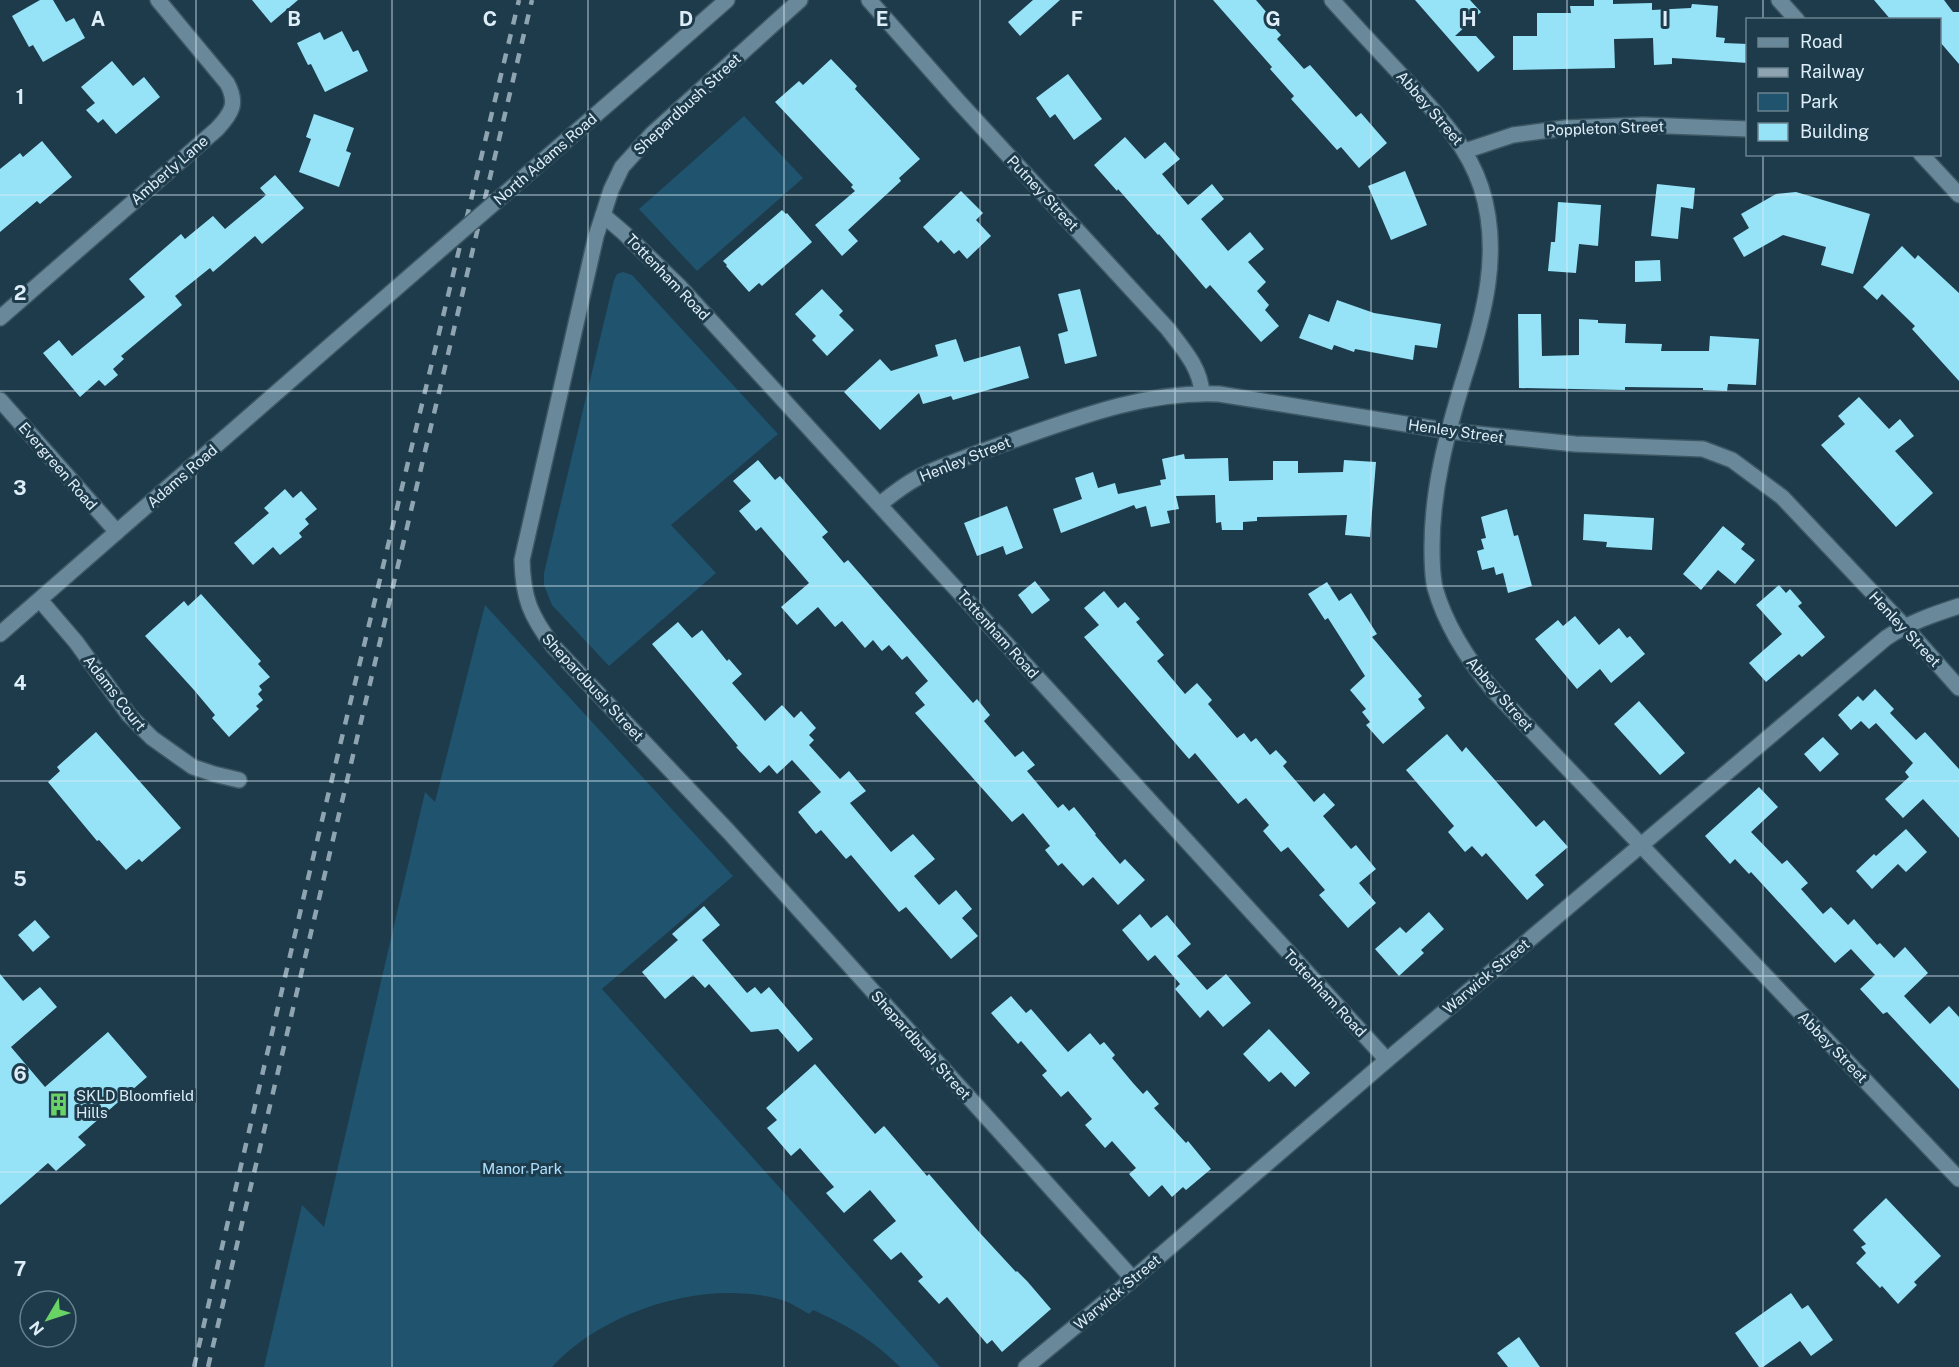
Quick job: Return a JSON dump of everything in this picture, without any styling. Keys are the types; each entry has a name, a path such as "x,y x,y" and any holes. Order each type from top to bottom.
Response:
{"street":[{"name":"Amberly Lane","path":"0,318 217,129 233,106 232,92 226,83 158,0"},
{"name":"North Adams Road","path":"363,317 727,0"},
{"name":"Shepardbush Street","path":"800,0 652,134 616,178 596,236 522,560 522,583 531,612 553,646 729,832 1133,1279"},
{"name":"Putney Street","path":"869,0 959,102 1168,329 1189,357 1201,379 1202,393"},
{"name":"Abbey Street","path":"1332,0 1449,126 1466,151 1481,188 1490,228 1491,248 1486,299 1440,466 1432,533 1435,586 1446,617 1460,645 1482,676 1959,1179"},
{"path":"1779,0 1795,18"},
{"name":"Poppleton Street","path":"1466,151 1513,135 1565,128 1643,125 1746,129"},
{"path":"1924,156 1953,179 1959,195"},
{"name":"Tottenham Road","path":"603,215 624,232 680,287 1387,1060"},
{"name":"Adams Road","path":"0,634 363,317"},
{"name":"Henley Street","path":"880,504 898,489 920,476 1078,417 1153,398 1202,393 1298,405 1449,431 1575,444 1703,449 1732,460 1782,497 1905,627 1959,688"},
{"name":"Evergreen Road","path":"0,400 117,532"},
{"name":"Adams Court","path":"40,600 76,642 129,715 152,738 193,766 239,780"},
{"name":"Warwick Street","path":"1026,1367 1133,1279 1387,1060 1886,638 1927,617 1959,606"}],"green space":[{"path":"744,116 803,178 697,271 639,209"},
{"path":"623,272 632,275 778,434 671,525 716,573 609,666 552,605 544,585 544,573 614,280 617,274"},
{"name":"Manor Park","path":"485,605 733,876 602,989 940,1367 900,1367 859,1334 813,1310 809,1314 785,1301 756,1295 724,1293 692,1296 660,1303 629,1314 600,1329 574,1347 552,1367 264,1367 302,1205 324,1227 425,792 435,802"}],"building":[{"path":"40,0 53,0 66,22 74,18 85,38 43,62 33,45 29,47 12,16"},
{"path":"252,0 298,0 271,23"},
{"path":"1033,0 1060,0 1020,36 1008,22"},
{"path":"1213,0 1256,0 1274,21 1271,24 1281,35 1277,39 1304,69 1310,65 1356,117 1361,113 1387,143 1359,168 1341,147 1337,150 1291,99 1294,96 1270,69 1272,67"},
{"path":"1415,0 1470,0 1481,12 1455,36 1476,36 1495,57 1478,72"},
{"path":"1594,0 1613,0 1613,4 1652,3 1652,10 1691,8 1692,4 1718,6 1716,37 1725,38 1724,43 1746,44 1746,63 1672,58 1672,64 1654,65 1653,38 1614,39 1615,68 1513,70 1513,36 1537,36 1537,13 1571,13 1570,6 1594,6"},
{"path":"1874,0 1944,0 1953,12 1959,12 1959,64 1941,43 1941,18 1889,18"},
{"path":"342,31 353,52 358,50 368,71 325,92 297,43 320,32 324,40"},
{"path":"831,59 857,86 855,89 920,159 899,178 901,181 848,230 858,241 842,256 815,225 855,191 851,187 853,185 775,102 799,81 803,85"},
{"path":"112,61 133,86 144,77 160,97 116,134 103,119 98,123 86,110 95,103 81,87"},
{"path":"1068,74 1102,119 1074,140 1055,114 1050,118 1036,98"},
{"path":"314,114 354,128 346,151 351,153 339,187 299,172 311,139 306,137"},
{"path":"1125,137 1145,159 1165,142 1180,159 1162,174 1188,205 1212,184 1224,199 1201,219 1228,251 1250,232 1264,249 1248,262 1266,282 1257,291 1269,305 1265,310 1279,326 1261,342 1210,285 1206,289 1159,234 1094,165"},
{"path":"42,141 72,177 40,204 37,201 0,232 0,169 20,153 23,157"},
{"path":"1405,171 1427,225 1391,240 1368,186"},
{"path":"275,175 304,208 262,244 255,236 213,272 210,268 175,296 182,305 121,356 124,359 113,369 118,375 105,386 99,380 80,397 43,353 59,340 72,356 145,297 129,279 181,234 185,239 213,216 225,229 266,195 260,188"},
{"path":"1657,184 1695,188 1693,209 1681,207 1678,239 1651,236"},
{"path":"961,191 983,213 976,220 991,236 967,259 959,250 954,254 941,240 938,243 923,227"},
{"path":"1796,192 1870,214 1853,274 1821,265 1826,247 1783,235 1744,257 1733,238 1749,228 1741,214 1776,194"},
{"path":"1558,202 1601,205 1598,246 1579,244 1576,273 1548,271 1551,242 1555,242"},
{"path":"782,210 812,242 762,286 759,283 749,292 723,261"},
{"path":"1902,246 1915,259 1918,255 1959,293 1959,381 1912,329 1915,326 1882,294 1877,300 1863,287"},
{"path":"1660,260 1661,281 1635,282 1635,261"},
{"path":"822,289 843,311 839,315 854,330 827,356 812,340 816,336 795,314"},
{"path":"1080,289 1097,356 1065,364 1058,334 1068,331 1058,294"},
{"path":"1337,300 1374,313 1441,324 1437,348 1415,345 1413,360 1355,349 1354,352 1334,345 1332,350 1299,338 1309,314 1329,322"},
{"path":"1518,314 1541,314 1542,356 1579,355 1579,319 1598,320 1598,323 1626,324 1625,343 1662,344 1661,351 1709,351 1710,336 1759,339 1756,385 1728,384 1727,391 1703,390 1703,388 1625,387 1625,390 1519,388"},
{"path":"956,339 964,362 1020,346 1029,378 953,400 951,396 923,404 919,393 880,430 844,392 880,359 891,371 938,356 935,345"},
{"path":"1859,397 1889,429 1900,419 1914,436 1895,451 1933,493 1896,527 1821,445 1845,424 1838,416"},
{"path":"1184,454 1185,459 1228,458 1229,481 1273,480 1273,461 1298,461 1298,473 1343,472 1344,460 1376,462 1370,537 1345,535 1347,515 1257,517 1257,521 1243,522 1243,530 1222,530 1221,522 1216,523 1215,495 1176,496 1179,509 1167,511 1170,523 1151,527 1146,506 1136,509 1134,505 1061,533 1053,509 1082,499 1075,478 1093,472 1098,488 1115,483 1118,494 1161,485 1160,480 1166,479 1162,459"},
{"path":"758,460 775,480 780,476 828,532 822,537 844,563 848,560 973,703 977,699 990,715 984,721 1015,757 1023,751 1035,765 1027,771 1058,808 1063,804 1069,811 1074,807 1120,864 1125,859 1145,880 1118,905 1093,877 1083,886 1062,863 1058,866 1045,850 1050,846 1023,813 1012,822 915,713 925,705 915,693 928,681 907,656 902,660 889,645 882,651 873,640 865,648 842,621 835,627 818,607 797,625 781,607 809,583 761,527 756,531 739,511 751,501 733,481"},
{"path":"285,489 293,498 301,491 317,509 305,519 309,524 299,533 302,537 280,555 273,547 253,565 234,543 269,513 264,508"},
{"path":"1007,506 1023,548 1006,555 1003,546 977,556 964,523"},
{"path":"1507,509 1514,536 1518,535 1532,586 1508,593 1503,573 1496,575 1494,567 1482,570 1477,551 1484,549 1481,539 1486,538 1481,517"},
{"path":"1584,514 1654,518 1652,550 1606,547 1607,542 1583,540"},
{"path":"1723,526 1745,544 1741,549 1755,560 1735,584 1718,570 1701,590 1683,574"},
{"path":"1035,581 1050,600 1032,614 1018,595"},
{"path":"1327,582 1339,601 1351,593 1377,634 1372,637 1422,696 1418,699 1425,708 1383,744 1366,725 1370,722 1362,712 1366,709 1350,690 1365,676 1328,618 1325,620 1308,594"},
{"path":"1779,585 1786,593 1790,589 1802,603 1798,606 1825,637 1802,657 1799,654 1766,682 1749,663 1782,634 1756,605"},
{"path":"1104,591 1118,608 1125,602 1140,619 1136,622 1164,655 1157,661 1185,694 1197,683 1212,700 1208,704 1237,738 1244,733 1251,742 1256,738 1270,755 1276,750 1287,762 1283,766 1314,802 1324,793 1335,805 1323,816 1351,849 1356,845 1376,869 1359,883 1376,903 1348,928 1319,895 1325,890 1288,847 1281,852 1263,831 1269,825 1246,798 1238,804 1195,753 1189,759 1084,637 1099,625 1084,608"},
{"path":"201,594 261,661 258,664 270,677 259,686 262,690 258,694 263,700 256,706 259,709 229,737 212,718 215,715 145,636 184,601 188,606"},
{"path":"1575,616 1599,645 1619,628 1627,638 1630,636 1645,654 1611,683 1600,669 1577,689 1535,639 1558,620 1563,626"},
{"path":"678,622 692,638 702,630 727,661 729,659 742,674 732,683 765,721 782,705 794,718 801,711 816,728 809,735 814,740 809,745 840,779 849,771 866,791 850,803 891,852 913,834 935,859 914,876 939,905 956,890 972,909 962,918 978,936 951,959 906,907 899,912 851,855 846,859 821,830 816,834 798,812 821,792 792,760 777,774 769,765 760,773 652,644"},
{"path":"1875,689 1894,709 1890,713 1916,740 1925,732 1959,769 1959,838 1923,799 1903,818 1885,799 1909,777 1905,772 1913,763 1876,723 1869,729 1861,721 1851,730 1838,715 1858,696 1863,701"},
{"path":"1639,701 1685,753 1660,775 1614,724"},
{"path":"96,732 181,828 142,862 139,859 126,870 99,840 97,841 48,782 60,771 57,767"},
{"path":"1447,734 1462,752 1466,747 1536,827 1544,820 1568,847 1535,875 1544,885 1527,900 1486,853 1482,857 1472,846 1465,852 1448,832 1454,826 1406,770"},
{"path":"1823,737 1839,754 1820,772 1804,754"},
{"path":"1759,787 1778,807 1751,832 1782,864 1787,860 1808,883 1801,889 1823,914 1831,907 1848,925 1854,919 1877,945 1880,943 1894,958 1905,947 1928,973 1904,996 1930,1024 1949,1006 1959,1017 1959,1089 1887,1012 1883,1014 1860,989 1875,975 1851,949 1835,963 1751,872 1749,874 1735,859 1730,864 1705,836"},
{"path":"1906,829 1927,852 1906,872 1898,864 1872,889 1856,871"},
{"path":"704,906 720,925 702,940 747,993 755,987 761,994 769,987 813,1039 798,1052 778,1029 751,1032 709,984 705,988 693,975 665,999 642,972 678,940 672,934"},
{"path":"1429,912 1444,929 1421,950 1424,953 1399,976 1375,949 1400,927 1406,933"},
{"path":"1140,914 1151,928 1167,915 1191,944 1177,956 1207,990 1226,974 1251,1003 1223,1027 1208,1010 1200,1018 1175,989 1180,984 1155,955 1148,961 1122,930"},
{"path":"35,920 50,937 33,952 18,935"},
{"name":"SKLD Bloomfield Hills","path":"0,974 23,1001 40,987 57,1007 11,1047 45,1087 108,1032 147,1077 78,1137 86,1145 56,1171 48,1163 0,1205"},
{"path":"1011,996 1026,1013 1031,1009 1068,1052 1090,1033 1100,1045 1104,1042 1115,1055 1112,1058 1133,1083 1143,1094 1147,1090 1159,1104 1154,1108 1186,1143 1188,1141 1211,1169 1186,1190 1183,1187 1172,1197 1162,1185 1149,1197 1129,1174 1136,1168 1112,1141 1105,1148 1085,1125 1092,1119 1068,1091 1061,1097 1042,1075 1047,1071 1021,1041 1018,1044 991,1013"},
{"path":"1269,1029 1310,1073 1295,1087 1281,1072 1269,1082 1243,1054"},
{"path":"815,1064 875,1134 884,1126 927,1176 929,1174 1051,1309 1002,1352 992,1340 987,1344 947,1297 939,1304 918,1281 923,1277 901,1252 891,1260 873,1240 896,1221 870,1190 844,1213 826,1193 834,1187 800,1148 791,1156 767,1128 777,1120 766,1108"},
{"path":"1886,1198 1941,1256 1914,1282 1917,1285 1898,1304 1856,1263 1866,1253 1861,1247 1866,1244 1853,1230"},
{"path":"1791,1293 1802,1309 1808,1305 1833,1340 1811,1356 1800,1341 1763,1367 1759,1367 1735,1333"},
{"path":"1519,1337 1540,1367 1508,1367 1497,1353"}],"railway":[{"path":"194,1367 307,883 519,0"},
{"path":"208,1367 532,0"}],"place":[{"name":"SKLD Bloomfield Hills","path":"58,1104"}]}
